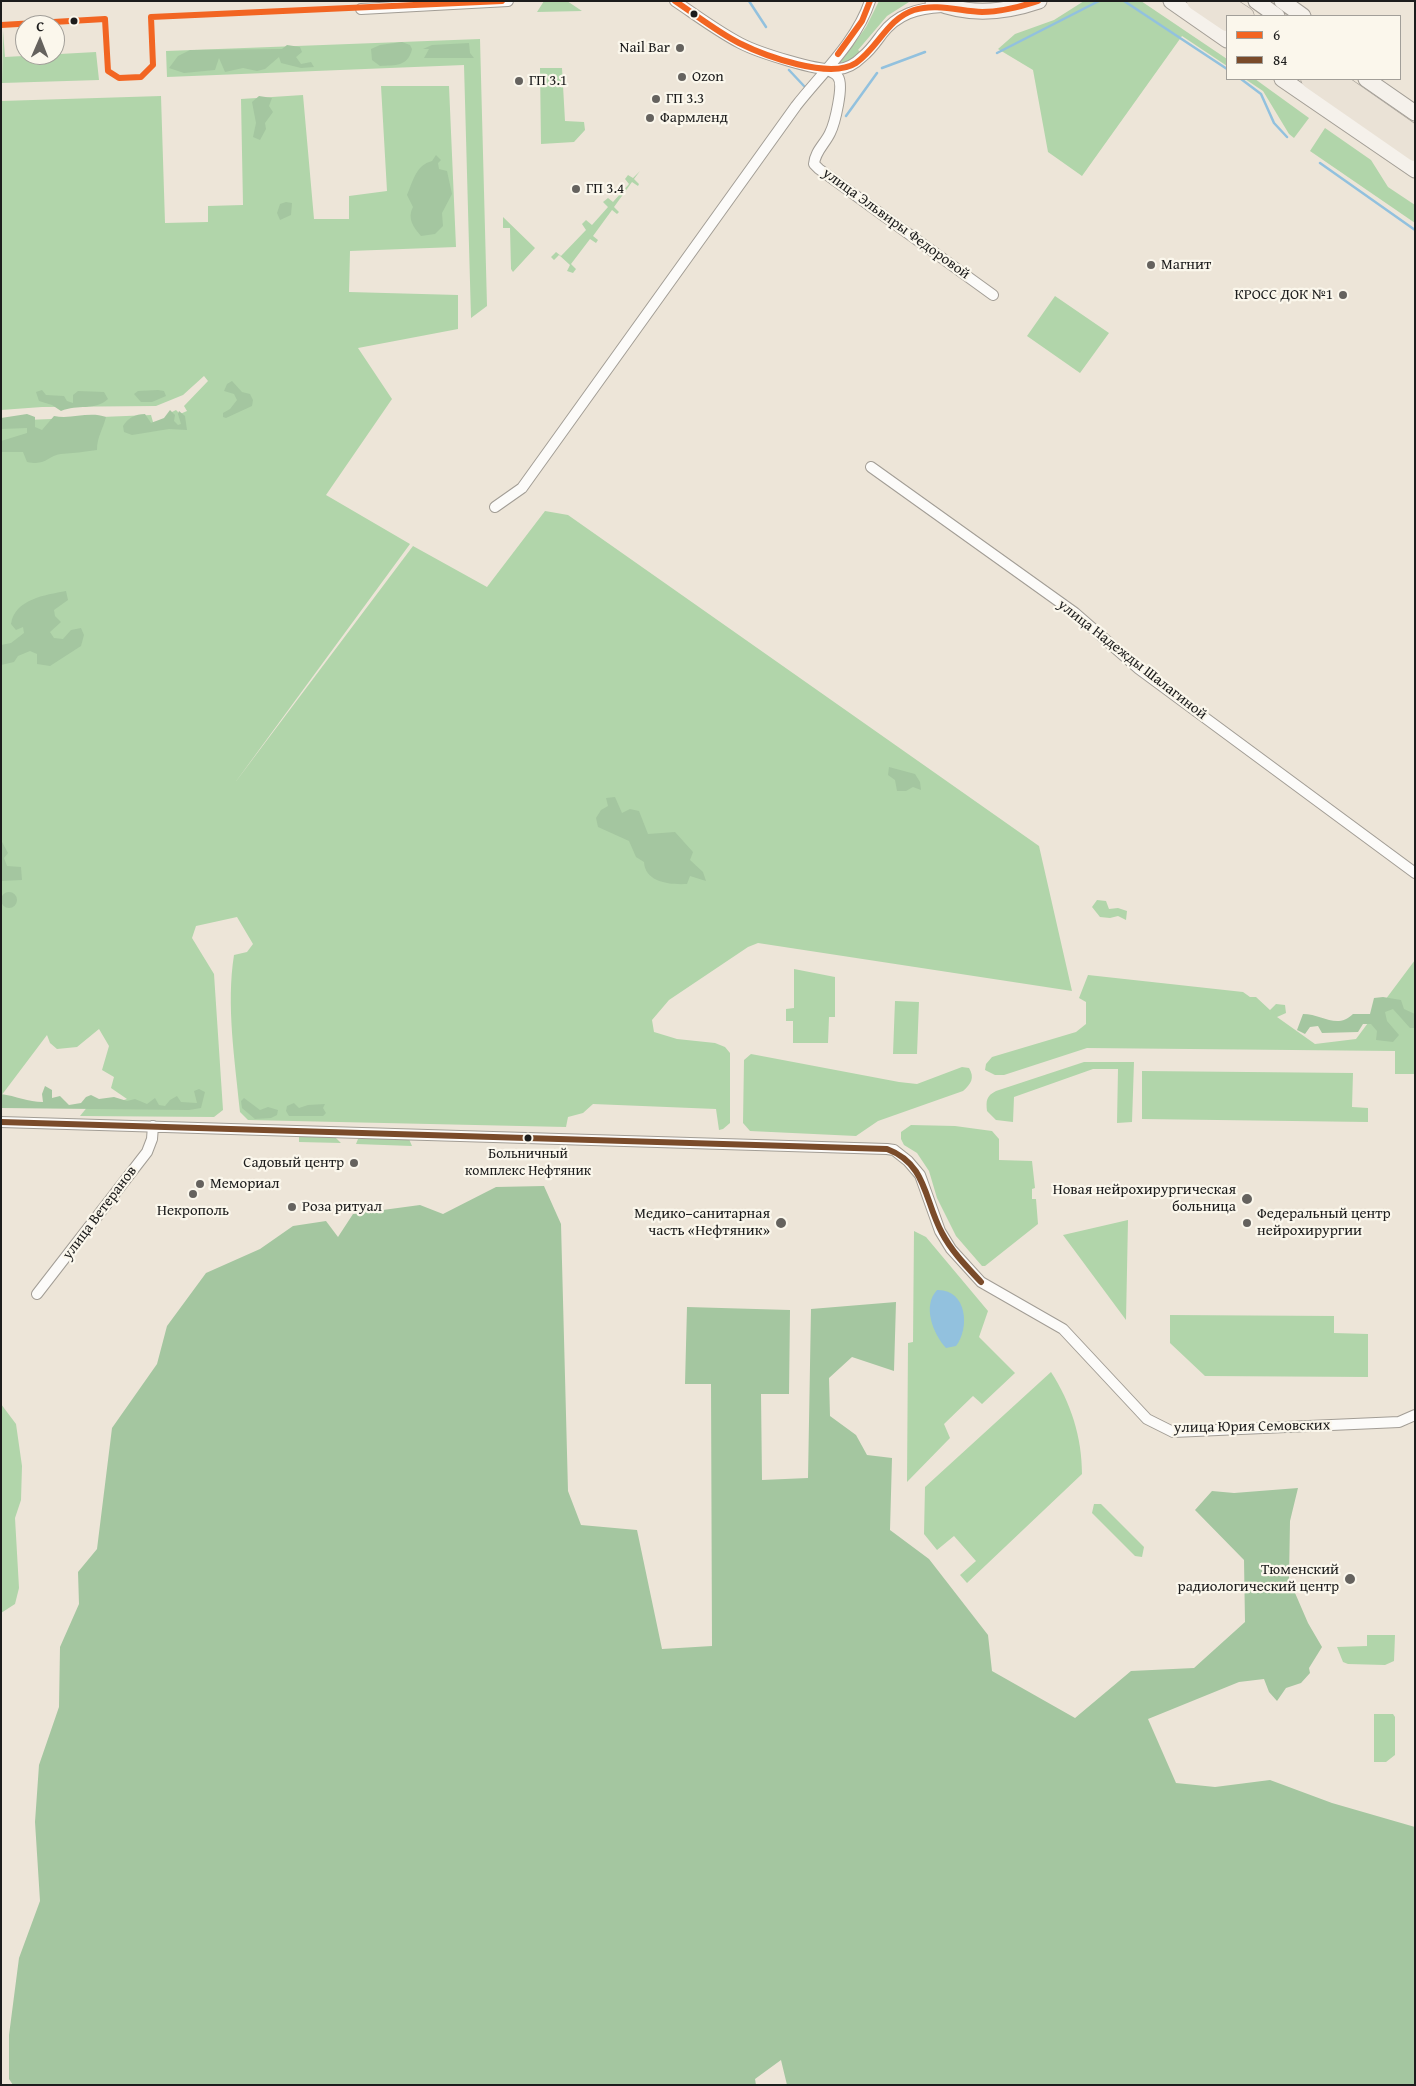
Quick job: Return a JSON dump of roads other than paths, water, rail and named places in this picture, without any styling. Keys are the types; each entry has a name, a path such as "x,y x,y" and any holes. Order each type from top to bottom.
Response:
{"highway":[{"path":"1196,1 1226,21"},
{"path":"1222,1 1243,15"},
{"path":"1311,80 1415,152"},
{"path":"1336,80 1415,135"}],"main road":[{"path":"933,1 948,7 970,11 996,11 1022,7 1039,1"},
{"path":"1171,1 1226,39"},
{"path":"1256,1 1276,15"},
{"path":"1282,1 1302,15"},
{"path":"1283,80 1415,170"},
{"path":"1367,80 1415,113"}],"street":[{"path":"361,9 508,1"},
{"path":"675,1 738,42 756,51 825,69 837,70 856,63 868,52 889,25 907,13 923,9 948,7"},
{"path":"495,507 522,488 825,69 862,21 870,1"},
{"name":"улица Эльвиры Федоровой","path":"825,69 840,78 840,86 836,119 830,134 815,157 814,164 993,295"},
{"name":"улица Надежды Шалагиной","path":"871,467 1075,613 1139,669 1415,873"},
{"path":"1,1122 153,1126"},
{"name":"улица Юрия Семовских","path":"153,1126 510,1136 894,1150 908,1161 920,1175 940,1231 951,1249 981,1282 1063,1330 1147,1419 1173,1432 1399,1422 1415,1415"},
{"name":"улица Ветеранов","path":"37,1294 147,1152 152,1139 153,1126"}],"water":[{"path":"937,1290 947,1291 955,1296 963,1311 963,1330 956,1346 946,1348 933,1328 930,1304"}],"waterway":[{"path":"749,1 766,27"},
{"path":"997,53 1099,1"},
{"path":"1124,1 1226,68"},
{"path":"882,68 925,52"},
{"path":"789,70 804,86"},
{"path":"846,116 877,73"},
{"path":"1242,80 1261,94 1274,123 1287,137"},
{"path":"1320,163 1415,230"}],"place":[{"name":"Nail Bar","path":"680,48"},
{"name":"Ozon","path":"682,77"},
{"name":"ГП 3.1","path":"519,81"},
{"name":"ГП 3.3","path":"656,99"},
{"name":"Фармленд","path":"650,118"},
{"name":"ГП 3.4","path":"576,189"},
{"name":"Магнит","path":"1151,265"},
{"name":"КРОСС ДОК №1","path":"1343,295"},
{"name":"Больничный комплекс Нефтяник","path":"528,1138"},
{"name":"Садовый центр","path":"354,1163"},
{"name":"Мемориал","path":"200,1184"},
{"name":"Некрополь","path":"193,1194"},
{"name":"Новая нейрохирургическая больница","path":"1247,1199"},
{"name":"Роза ритуал","path":"292,1207"},
{"name":"Медико–санитарная часть «Нефтяник»","path":"781,1223"},
{"name":"Федеральный центр нейрохирургии","path":"1247,1223"},
{"name":"Тюменский радиологический центр","path":"1350,1579"}]}
